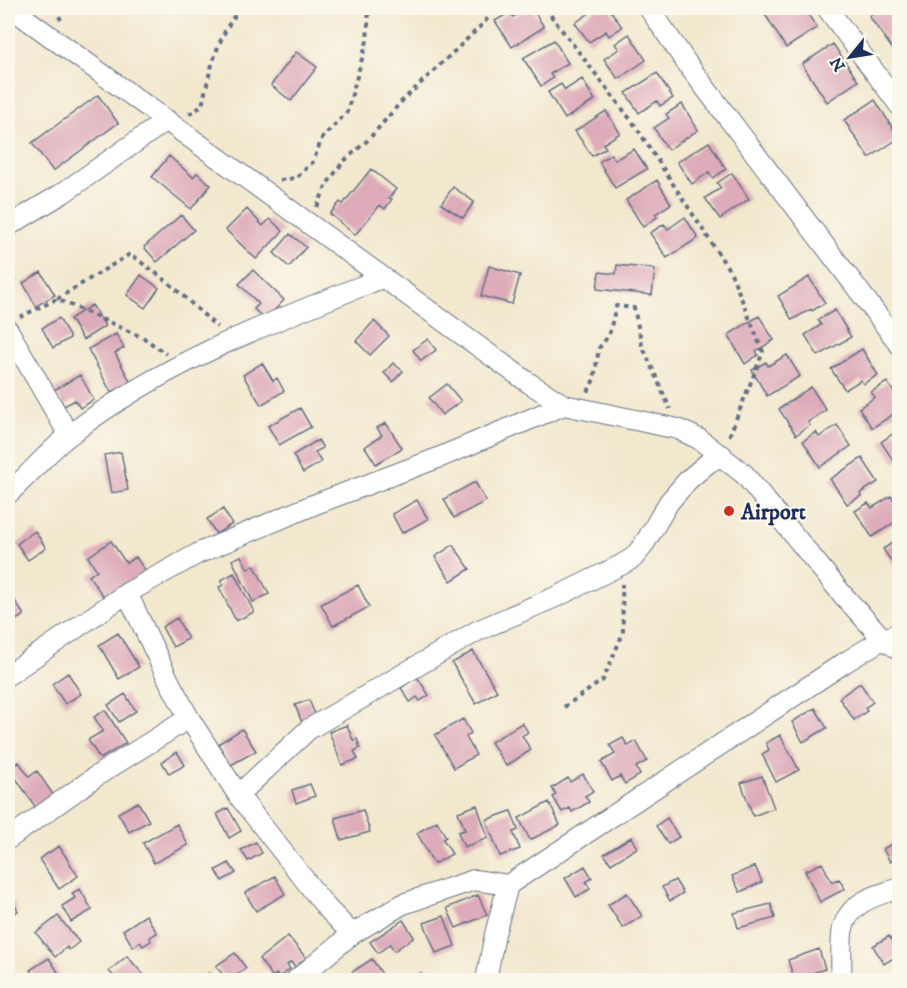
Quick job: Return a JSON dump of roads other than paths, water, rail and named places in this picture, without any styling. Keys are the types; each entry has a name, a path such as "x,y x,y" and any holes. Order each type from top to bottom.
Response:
{"street":[{"path":"11,8 529,383 572,407 678,429 699,439 722,455 744,474 842,594 894,640 508,885 474,880 403,904 352,934 296,981"},
{"path":"649,8 688,65 900,345"},
{"path":"827,8 900,106"},
{"path":"8,226 63,193 170,122"},
{"path":"8,494 69,435 116,402 175,367 228,342 382,278"},
{"path":"12,324 69,435"},
{"path":"8,675 127,593 199,553 313,505 572,407"},
{"path":"238,795 309,729 477,631 633,558 643,546 669,502 688,480 708,463 722,455"},
{"path":"127,593 189,718 238,795 326,907 352,934"},
{"path":"8,839 98,776 189,718"},
{"path":"486,981 508,885"},
{"path":"841,981 843,928 852,910 865,900 900,888"}],"place":[{"name":"Airport","path":"729,511"}]}
